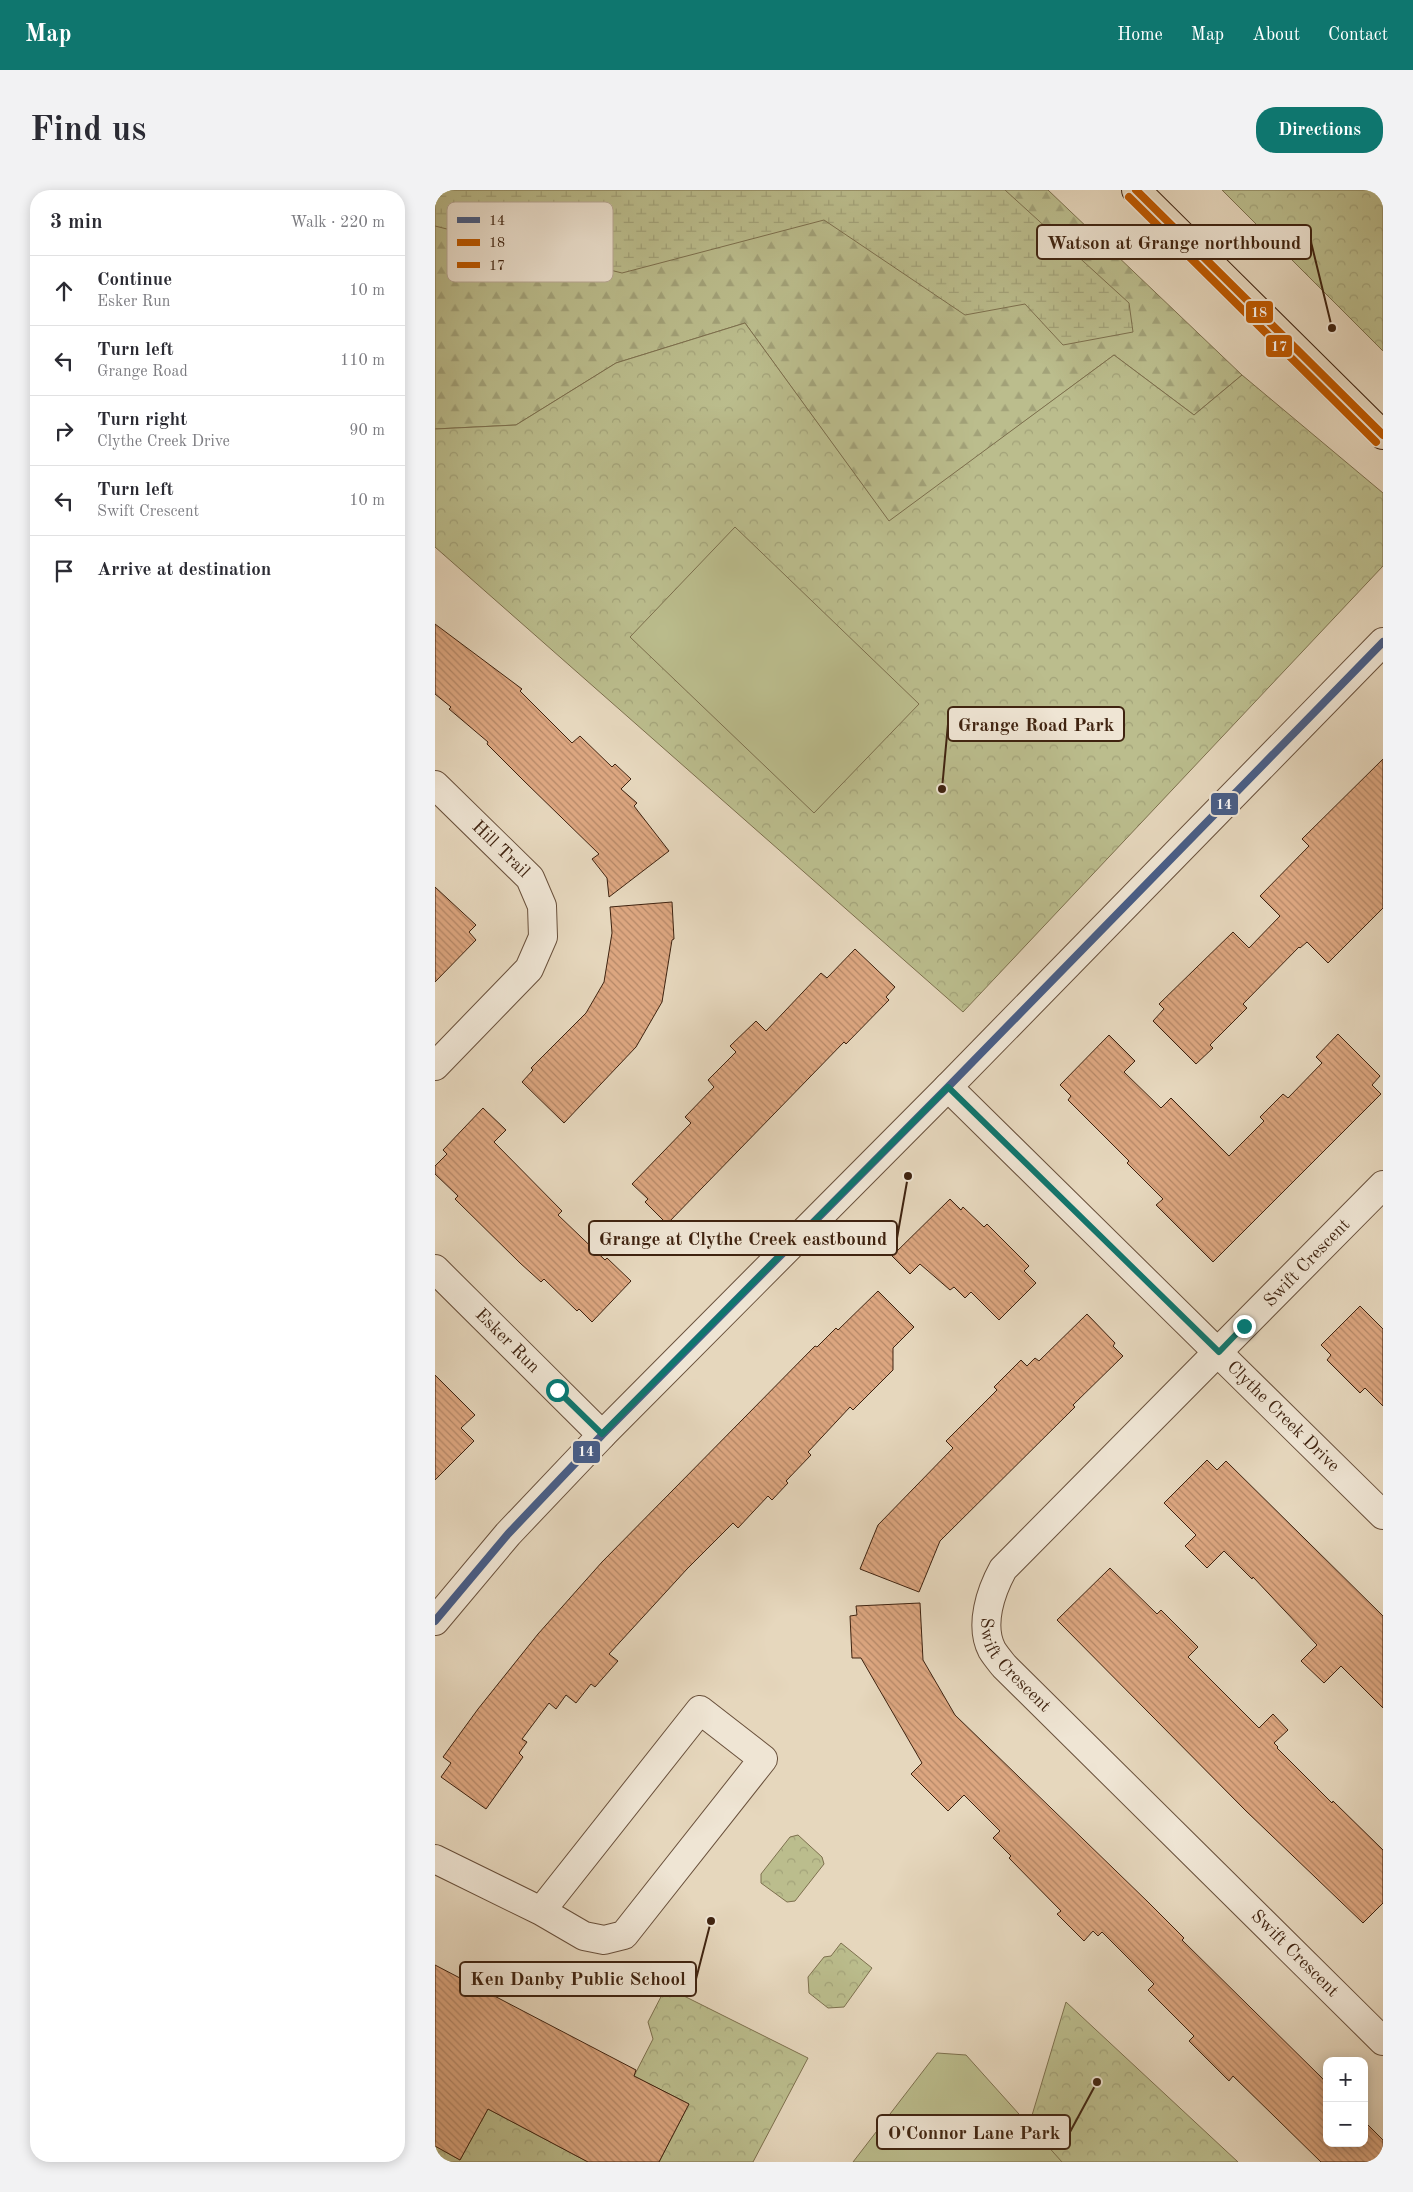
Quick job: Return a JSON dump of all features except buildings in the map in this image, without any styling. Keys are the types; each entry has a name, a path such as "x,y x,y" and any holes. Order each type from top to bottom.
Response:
{"main road":[{"path":"1136,190 1383,435"}],"street":[{"path":"435,1621 508,1534 602,1434 948,1087 1383,642"},
{"name":"Hill Trail","path":"435,785 530,878 542,906 543,937 529,969 435,1066"},
{"name":"Clythe Creek Drive","path":"948,1087 1383,1515"},
{"name":"Swift Crescent","path":"1383,1185 1003,1569 994,1586 989,1606 987,1627 991,1648 1004,1666 1383,2041"},
{"name":"Esker Run","path":"435,1269 602,1434"},
{"path":"435,1859 541,1912 584,1936 604,1940 624,1935 763,1759 700,1710 541,1912"}],"green space":[{"path":"435,190 1048,190 1242,375 1194,415 1114,355 889,522 745,323 616,363 516,425 435,429"},
{"path":"435,190 1005,190 1129,303 1133,332 1063,345 1025,304 965,315 824,220 622,273 613,271 613,202 447,202 447,229 435,226"},
{"path":"1222,190 1383,190 1383,351"},
{"path":"745,323 889,521 1114,355 1194,415 1242,375 1383,493 1383,566 963,1012 435,547 435,429 516,425 616,363"},
{"path":"735,527 919,704 814,813 630,637"},
{"path":"798,1835 822,1857 824,1864 795,1901 787,1902 761,1883 761,1874 790,1837"},
{"path":"841,1943 872,1968 844,2007 828,2008 809,1993 808,1977 824,1957 831,1956"},
{"path":"666,1987 808,2058 753,2162 659,2162 689,2104 634,2076 653,2039 648,2022"},
{"path":"1066,2002 1238,2162 1018,2162"},
{"path":"937,2053 966,2055 1062,2162 853,2162"},
{"path":"488,2109 588,2162 435,2162 435,2146 460,2160"}],"transit line":[{"name":"18","path":"1136,190 1383,435"},
{"name":"17","path":"1129,197 1376,442"},
{"name":"14","path":"435,1621 508,1534 602,1435 948,1087 1383,642"}],"place":[{"name":"Watson at Grange northbound","path":"1332,328"},
{"name":"Grange Road Park","path":"942,789"},
{"name":"Grange at Clythe Creek eastbound","path":"908,1176"},
{"name":"Ken Danby Public School","path":"711,1921"},
{"name":"O'Connor Lane Park","path":"1097,2082"}],"route":[{"path":"557,1390 602,1434 948,1087 1219,1352 1244,1326"}]}
